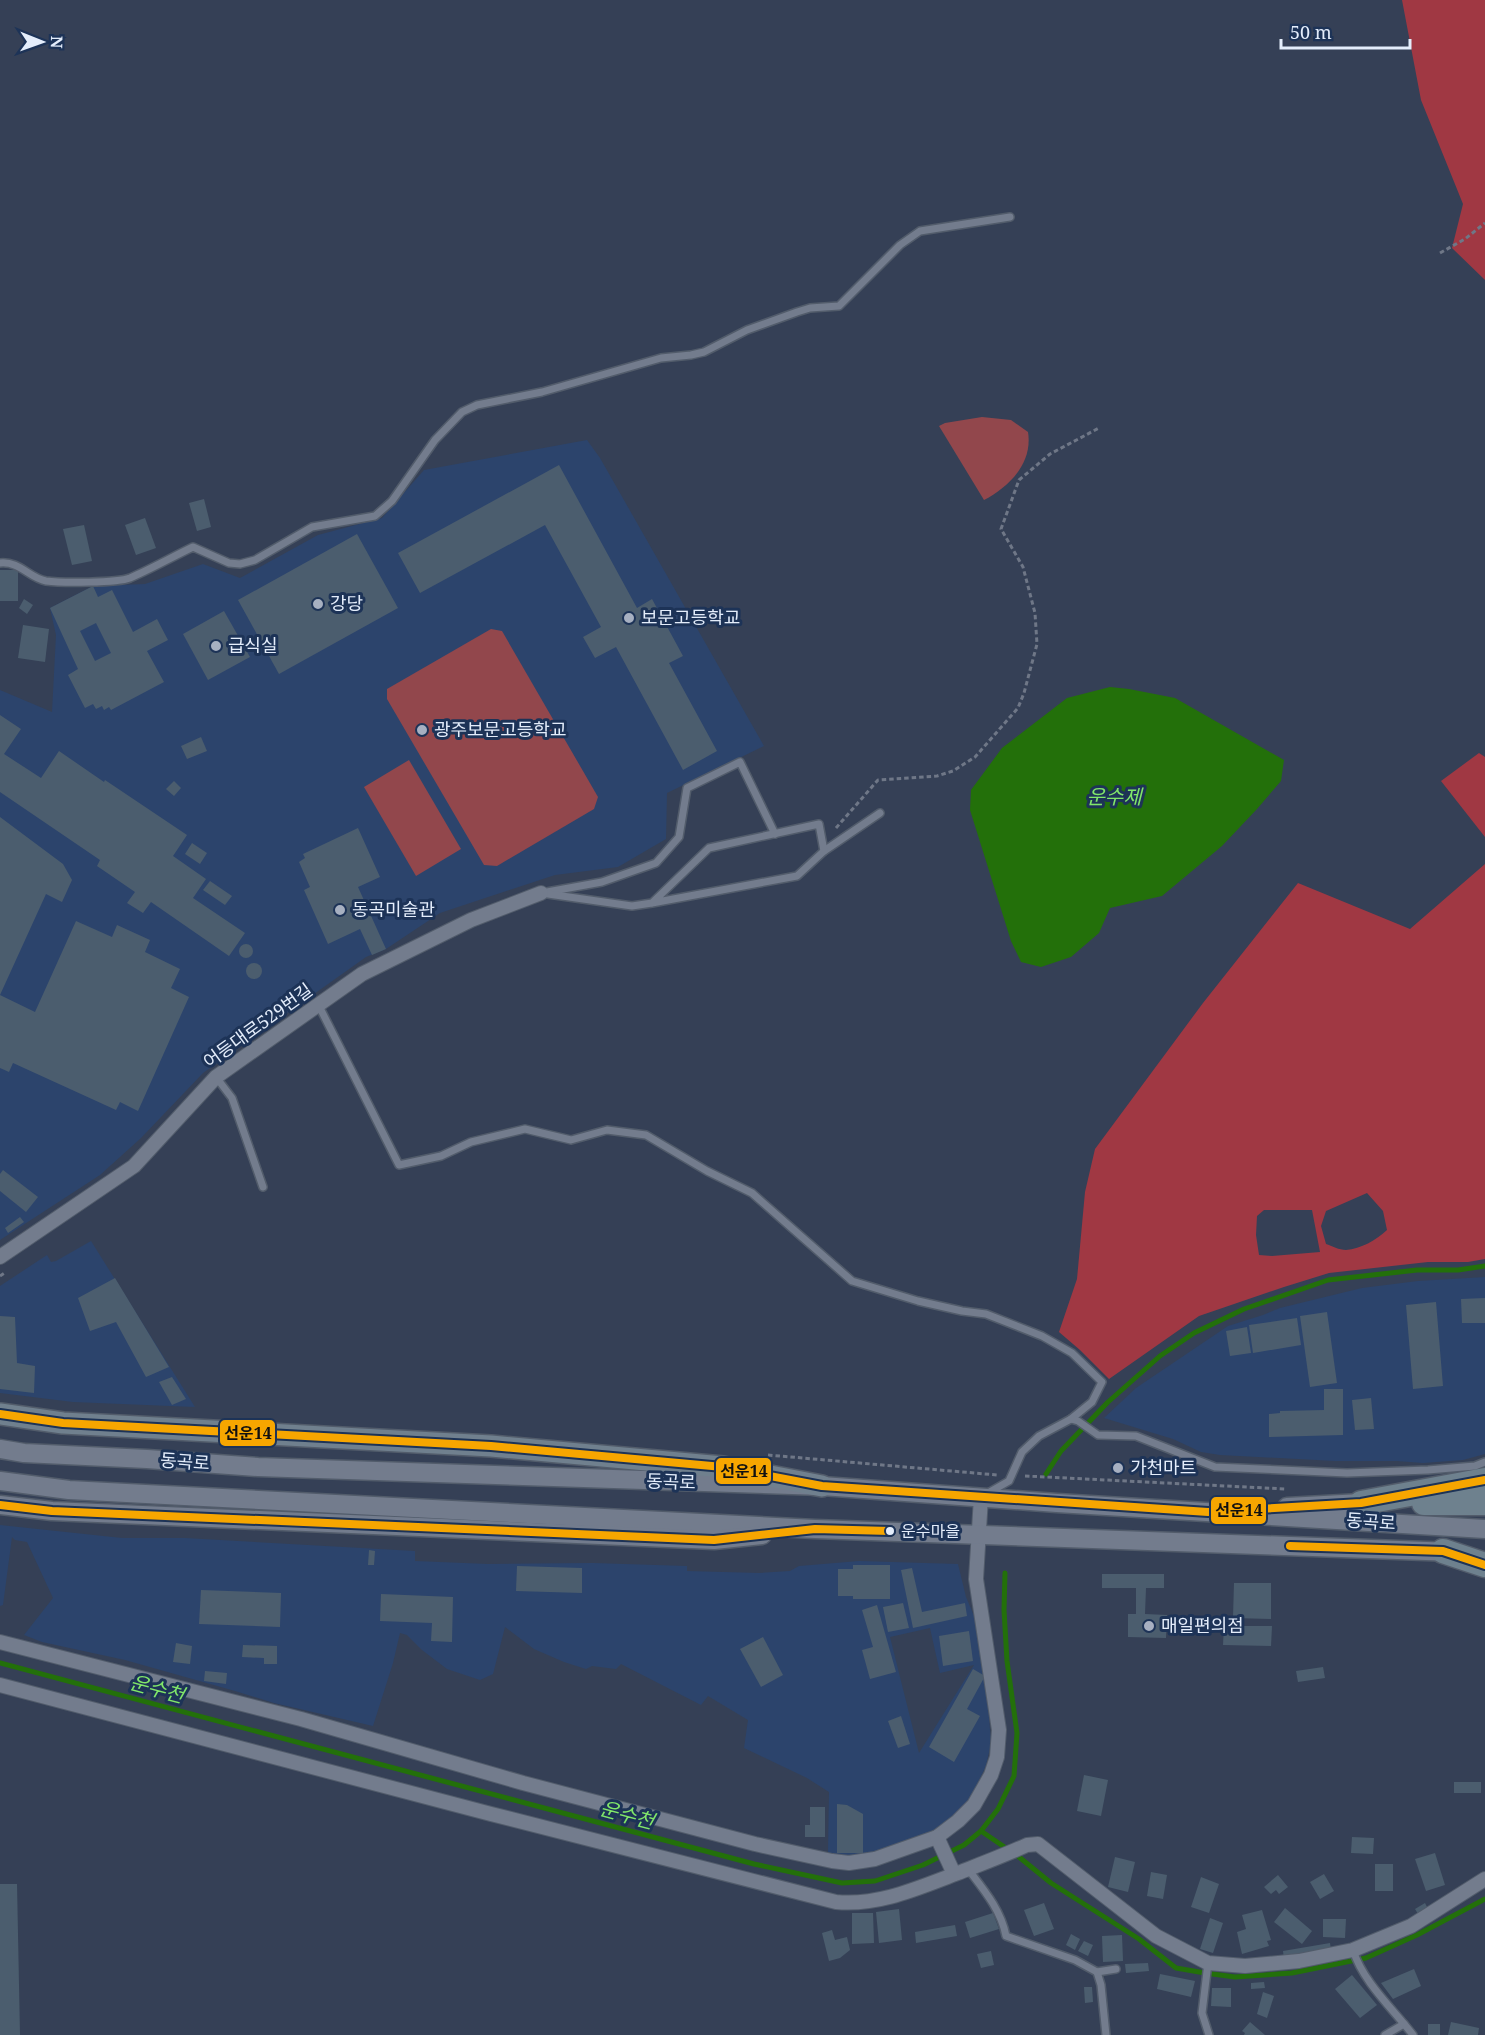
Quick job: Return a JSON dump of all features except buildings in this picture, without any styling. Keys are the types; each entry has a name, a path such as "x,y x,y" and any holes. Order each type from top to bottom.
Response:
{"highway":[{"path":"1361,1503 1485,1480"},
{"path":"1361,1503 1485,1503"},
{"path":"1443,1551 1485,1565"}],"main road":[{"path":"0,1414 63,1423 491,1446 700,1464 822,1486"},
{"name":"동곡로","path":"0,1449 24,1453 258,1467 822,1486 1485,1529"},
{"name":"동곡로","path":"0,1481 69,1490 815,1529 1485,1554"},
{"path":"1208,1512 1361,1503"},
{"path":"0,1505 63,1512 714,1540 815,1529"}],"street":[{"name":"어등대로529번길","path":"0,1257 134,1166 216,1077 362,974 471,920 541,893"},
{"path":"0,1642 301,1719 567,1795 755,1844 849,1863 875,1859 938,1840 974,1805 991,1775 997,1757 999,1730 976,1579 981,1497"},
{"path":"0,1685 836,1902 855,1904 883,1899 953,1871 968,1869 1004,1856 1027,1845 1038,1845 1156,1936 1207,1965 1245,1966 1354,1953 1411,1926 1485,1879"},
{"path":"938,1840 953,1871"}],"lane":[{"path":"0,563 7,562 20,566 45,581 114,581 128,579 193,547 229,563 240,564 255,560 312,527 375,516 392,501 435,440 462,412 477,405 561,387 661,358 704,352 747,330 796,312 810,308 839,306 900,245 920,231 1010,217"},
{"path":"541,893 602,882 656,863 679,837 687,788 740,762 775,834"},
{"path":"541,893 632,906 797,876 824,851 880,813"},
{"path":"652,903 709,848 819,824 824,851"},
{"path":"318,1004 399,1165 441,1156 471,1142 525,1130 571,1140 607,1130 646,1135 707,1171 752,1193 852,1281 918,1301 986,1314 1042,1336 1072,1353 1102,1382 1092,1402 1075,1420 1039,1436 1023,1452 1009,1481 981,1497"},
{"path":"216,1077 232,1098 263,1187"},
{"path":"1075,1420 1098,1435 1136,1436 1215,1467 1265,1471 1358,1473 1475,1466 1485,1462"},
{"path":"968,1869 1003,1921 1006,1936 1075,1960 1097,1972 1116,1969"},
{"path":"1354,1953 1383,1998 1413,2035"},
{"path":"1207,1965 1202,2013 1209,2035"},
{"path":"1097,1972 1101,1985 1106,2035"},
{"path":"1385,2035 1404,2024"}],"path":[{"path":"1440,253 1465,239 1485,223"},
{"path":"822,843 878,780 937,776 952,771 975,757 1018,708 1037,644 1035,613 1023,567 1001,529 1019,480 1050,454 1099,428"}],"shaded area":[{"path":"1402,0 1485,0 1485,280 1452,248 1463,204 1421,100"},
{"path":"982,417 1011,420 1028,432 1029,443 1023,464 1017,473 1002,488 984,500 939,426"},
{"name":"광주보문고등학교","path":"587,440 600,458 764,746 667,793 666,839 618,867 555,875 440,913 386,949 366,957 203,1073 141,1138 100,1175 0,1240 0,690 52,712 56,635 50,608 93,586 145,584 203,564 240,578 318,535 382,518 424,470"},
{"path":"491,629 502,631 598,797 594,809 497,866 484,865 387,699 387,689"},
{"path":"1479,753 1485,757 1485,837 1441,781"},
{"path":"409,760 461,849 416,876 364,787"},
{"path":"1485,864 1485,1259 1468,1262 1428,1262 1329,1273 1284,1287 1199,1316 1109,1379 1059,1332 1077,1279 1085,1192 1095,1149 1203,1003 1298,883 1410,929","holes":["1367,1193 1383,1211 1387,1230 1357,1248 1346,1250 1326,1244 1321,1226 1326,1211","1264,1210 1312,1210 1320,1252 1259,1255 1256,1235 1257,1216"]},
{"path":"91,1241 195,1407 73,1402 0,1393 0,1286 47,1255 51,1262 56,1261"},
{"path":"1485,1277 1485,1454 1463,1460 1423,1463 1220,1455 1201,1452 1173,1439 1104,1418 1136,1388 1228,1326 1280,1308 1362,1288 1418,1281"},
{"path":"0,1525 122,1538 185,1538 415,1551 415,1561 488,1564 593,1563 687,1566 687,1571 759,1573 790,1571 799,1566 859,1561 958,1564 985,1662 991,1743 986,1766 968,1803 951,1820 934,1830 867,1855 837,1857 828,1852 829,1792 807,1778 744,1748 748,1720 708,1696 701,1705 621,1664 616,1669 592,1666 586,1669 564,1662 534,1649 505,1627 493,1674 480,1680 447,1669 407,1635 400,1633 373,1726 274,1703 125,1660 42,1642 24,1635 53,1598 27,1542 15,1540 12,1537 3,1605 0,1606","holes":["930,1628 940,1673 974,1665 919,1753 890,1637"]}],"water":[{"name":"운수제","path":"1110,687 1175,698 1284,760 1281,781 1222,846 1162,896 1110,908 1099,933 1071,957 1041,967 1021,962 1011,941 970,810 971,790 1002,748 1067,698"}],"waterway":[{"path":"1046,1474 1061,1451 1108,1402 1160,1356 1194,1333 1244,1309 1328,1280 1417,1270 1458,1270 1485,1266"},
{"name":"운수천","path":"0,1663 754,1864 842,1883 875,1881 923,1865 964,1845 981,1831 998,1809 1014,1776 1017,1733 1007,1661 1004,1610 1005,1573"},
{"path":"981,1831 1051,1883 1139,1939 1176,1968 1205,1973 1235,1977 1292,1973 1366,1958 1417,1935 1485,1899"}],"transit line":[{"name":"선운14","path":"0,1414 63,1423 491,1446 723,1467 822,1486 1208,1512 1361,1503 1485,1480"},
{"name":"선운14","path":"0,1505 52,1511 714,1540 815,1529 890,1531"},
{"name":"선운14","path":"1290,1546 1443,1551 1485,1565"}],"place":[{"name":"강당","path":"318,604"},
{"name":"보문고등학교","path":"629,618"},
{"name":"급식실","path":"216,646"},
{"name":"광주보문고등학교","path":"422,730"},
{"name":"동곡미술관","path":"340,910"},
{"name":"가천마트","path":"1118,1468"},
{"name":"운수마을","path":"890,1531"},
{"name":"매일편의점","path":"1149,1626"}]}
